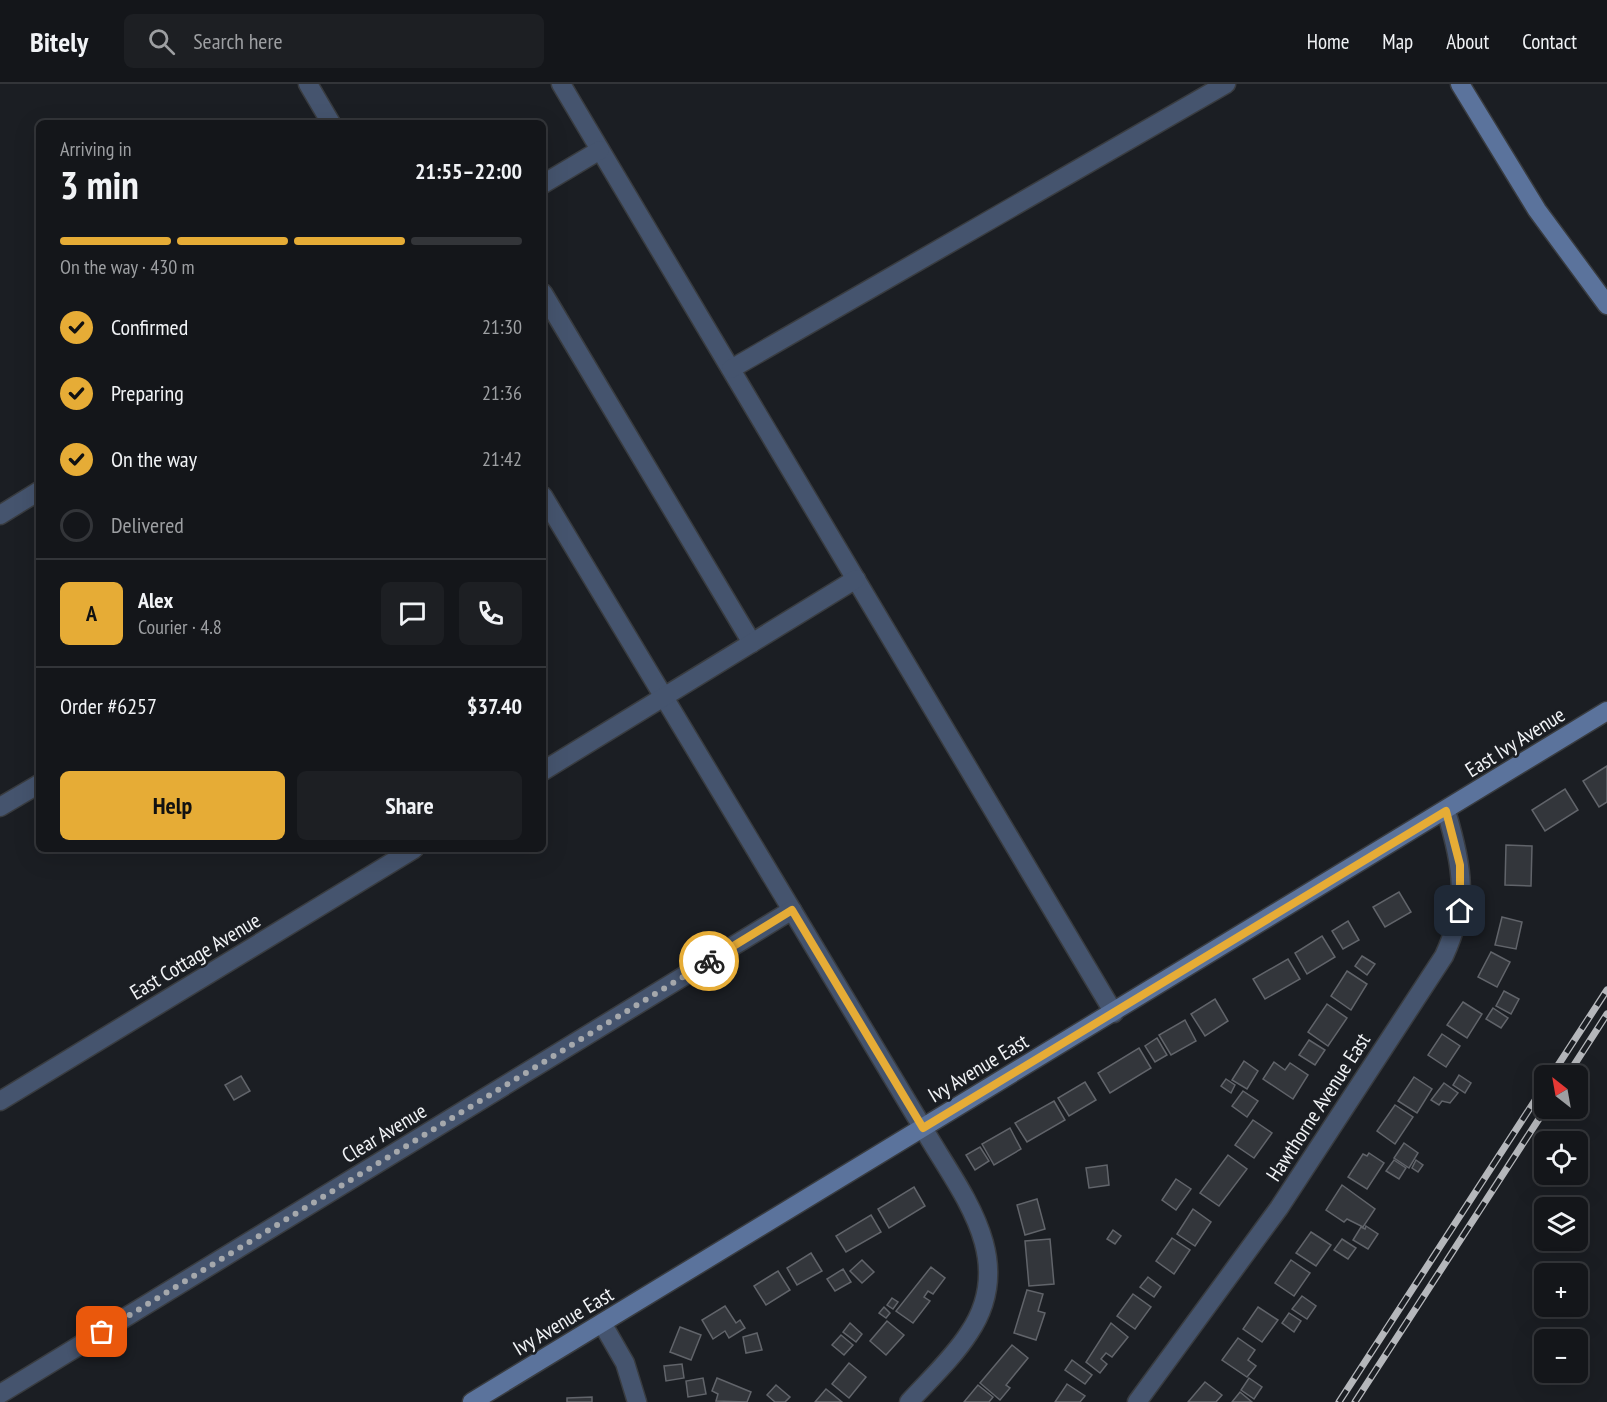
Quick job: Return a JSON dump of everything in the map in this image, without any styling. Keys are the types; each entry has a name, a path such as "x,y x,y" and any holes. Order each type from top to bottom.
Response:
{"street":[{"path":"308,84 329,120"},
{"path":"561,84 1114,1012"},
{"path":"730,369 1226,84"},
{"path":"1460,84 1553,235 1607,305"},
{"path":"546,182 600,150"},
{"path":"546,298 752,643"},
{"path":"0,515 36,493"},
{"path":"546,501 976,1217 987,1250 989,1276 981,1312 969,1333 909,1402"},
{"path":"546,769 856,579"},
{"name":"East Ivy Avenue","path":"1446,811 1607,711"},
{"path":"0,807 36,785"},
{"name":"Ivy Avenue East","path":"472,1402 1446,811"},
{"name":"Hawthorne Avenue East","path":"1137,1402 1279,1208 1444,956 1460,911 1462,880 1458,850 1446,811"},
{"name":"East Cottage Avenue","path":"0,1101 409,852"},
{"name":"Clear Avenue","path":"0,1394 792,910"},
{"path":"602,1323 625,1363 637,1402"}],"building":[{"path":"1607,766 1607,802 1599,807 1583,781"},
{"path":"1565,789 1578,810 1545,831 1532,810"},
{"path":"1506,845 1532,846 1531,886 1505,885"},
{"path":"1399,892 1411,912 1385,927 1373,907"},
{"path":"1502,917 1522,922 1516,949 1495,945"},
{"path":"1348,921 1359,940 1343,949 1332,931"},
{"path":"1322,936 1335,957 1307,974 1295,953"},
{"path":"1491,952 1510,962 1497,987 1478,977"},
{"path":"1362,956 1375,964 1367,975 1355,966"},
{"path":"1288,959 1300,979 1265,999 1253,979"},
{"path":"1347,971 1367,984 1351,1010 1331,996"},
{"path":"1504,991 1519,999 1511,1014 1496,1006"},
{"path":"1215,999 1228,1021 1205,1036 1191,1014"},
{"path":"1463,1002 1482,1014 1467,1038 1447,1025"},
{"path":"1327,1004 1347,1018 1328,1046 1308,1032"},
{"path":"1493,1008 1508,1018 1501,1028 1486,1019"},
{"path":"1185,1020 1196,1041 1171,1055 1159,1035"},
{"path":"1442,1034 1460,1046 1446,1067 1428,1055"},
{"path":"1157,1038 1167,1055 1155,1062 1145,1046"},
{"path":"1309,1040 1325,1050 1315,1065 1299,1055"},
{"path":"1139,1048 1151,1068 1110,1093 1098,1073"},
{"path":"1244,1061 1258,1071 1247,1089 1232,1080"},
{"path":"1274,1062 1285,1070 1290,1063 1308,1075 1293,1099 1263,1079"},
{"path":"1459,1075 1471,1083 1465,1093 1453,1085"},
{"path":"241,1076 250,1091 234,1100 225,1085"},
{"path":"1414,1077 1432,1089 1417,1113 1398,1101"},
{"path":"1226,1079 1235,1085 1231,1093 1221,1086"},
{"path":"1085,1082 1096,1100 1069,1116 1058,1098"},
{"path":"1444,1083 1458,1093 1450,1103 1442,1101 1439,1105 1431,1100"},
{"path":"1243,1091 1258,1101 1247,1117 1232,1106"},
{"path":"1054,1101 1065,1120 1027,1142 1015,1123"},
{"path":"1395,1105 1413,1117 1395,1144 1377,1131"},
{"path":"1253,1120 1272,1133 1254,1158 1235,1145"},
{"path":"1010,1128 1021,1149 994,1165 982,1144"},
{"path":"1404,1143 1418,1153 1409,1168 1394,1158"},
{"path":"980,1147 989,1161 975,1170 966,1155"},
{"path":"1369,1153 1384,1163 1367,1189 1348,1177 1363,1154 1367,1156"},
{"path":"1228,1155 1247,1169 1219,1206 1200,1193"},
{"path":"1394,1160 1406,1168 1399,1179 1386,1171"},
{"path":"1416,1160 1423,1165 1418,1172 1412,1168"},
{"path":"1107,1165 1109,1185 1089,1188 1086,1168"},
{"path":"1176,1179 1191,1189 1176,1210 1162,1200"},
{"path":"1342,1185 1375,1209 1363,1227 1347,1219 1344,1222 1326,1210"},
{"path":"914,1187 925,1206 889,1228 878,1209"},
{"path":"1037,1199 1045,1229 1025,1235 1017,1205"},
{"path":"1193,1209 1211,1222 1195,1246 1177,1234"},
{"path":"871,1215 881,1232 846,1252 836,1236"},
{"path":"1366,1226 1378,1234 1368,1249 1353,1240 1361,1227 1365,1229"},
{"path":"1113,1230 1121,1236 1115,1244 1107,1239"},
{"path":"1311,1232 1331,1245 1316,1266 1296,1253"},
{"path":"1172,1238 1190,1250 1174,1274 1156,1261"},
{"path":"1050,1239 1054,1284 1029,1286 1025,1241"},
{"path":"1342,1239 1356,1248 1348,1259 1334,1250"},
{"path":"811,1253 822,1271 797,1285 787,1268"},
{"path":"862,1260 874,1272 862,1283 850,1271"},
{"path":"1291,1260 1310,1273 1294,1296 1275,1283"},
{"path":"931,1267 945,1278 933,1294 928,1291 924,1297 930,1301 913,1323 896,1311"},
{"path":"843,1269 851,1282 835,1291 827,1279"},
{"path":"778,1271 790,1290 766,1305 754,1286"},
{"path":"1148,1277 1161,1287 1154,1297 1140,1287"},
{"path":"1027,1290 1043,1294 1038,1311 1045,1313 1036,1340 1014,1333"},
{"path":"1133,1294 1151,1307 1135,1329 1117,1316"},
{"path":"1302,1296 1316,1306 1307,1319 1292,1309"},
{"path":"892,1298 898,1302 893,1309 887,1305"},
{"path":"725,1306 736,1323 740,1320 745,1328 729,1338 725,1331 713,1339 702,1320"},
{"path":"884,1307 890,1313 886,1318 879,1313"},
{"path":"1258,1307 1278,1320 1262,1342 1243,1329"},
{"path":"1289,1313 1301,1321 1294,1332 1282,1323"},
{"path":"887,1321 904,1335 886,1355 870,1341"},
{"path":"850,1323 862,1334 856,1342 843,1332"},
{"path":"1111,1323 1128,1337 1112,1357 1106,1353 1101,1359 1107,1364 1100,1373 1086,1362"},
{"path":"680,1327 701,1335 691,1360 670,1352"},
{"path":"757,1333 762,1350 746,1353 743,1337"},
{"path":"841,1335 853,1345 844,1355 832,1345"},
{"path":"1238,1338 1255,1350 1248,1360 1256,1366 1247,1377 1222,1360"},
{"path":"1012,1345 1028,1358 1006,1385 1010,1388 1000,1400 980,1383"},
{"path":"1072,1360 1092,1375 1085,1384 1065,1370"},
{"path":"849,1363 866,1377 849,1398 832,1384"},
{"path":"682,1364 684,1378 666,1381 664,1366"},
{"path":"703,1378 706,1394 688,1397 686,1381"},
{"path":"717,1378 751,1392 747,1402 716,1401 718,1394 712,1391"},
{"path":"1249,1378 1262,1387 1254,1399 1241,1390"},
{"path":"1205,1382 1222,1395 1216,1402 1188,1402"},
{"path":"1067,1384 1085,1396 1080,1402 1055,1402"},
{"path":"776,1385 790,1397 785,1402 775,1402 767,1395"},
{"path":"978,1385 993,1397 989,1402 964,1402"},
{"path":"826,1389 842,1402 815,1402"},
{"path":"1240,1392 1252,1402 1232,1402"},
{"path":"592,1397 592,1402 567,1402 567,1398"}],"railway":[{"path":"1558,1065 1607,990"},
{"path":"1574,1065 1607,1014"},
{"path":"1339,1402 1534,1102"},
{"path":"1355,1402 1539,1119"}],"way so far":[{"path":"102,1332 709,961"}],"route":[{"path":"709,961 792,910 923,1128 1446,811 1458,850 1462,880 1460,911"}]}
